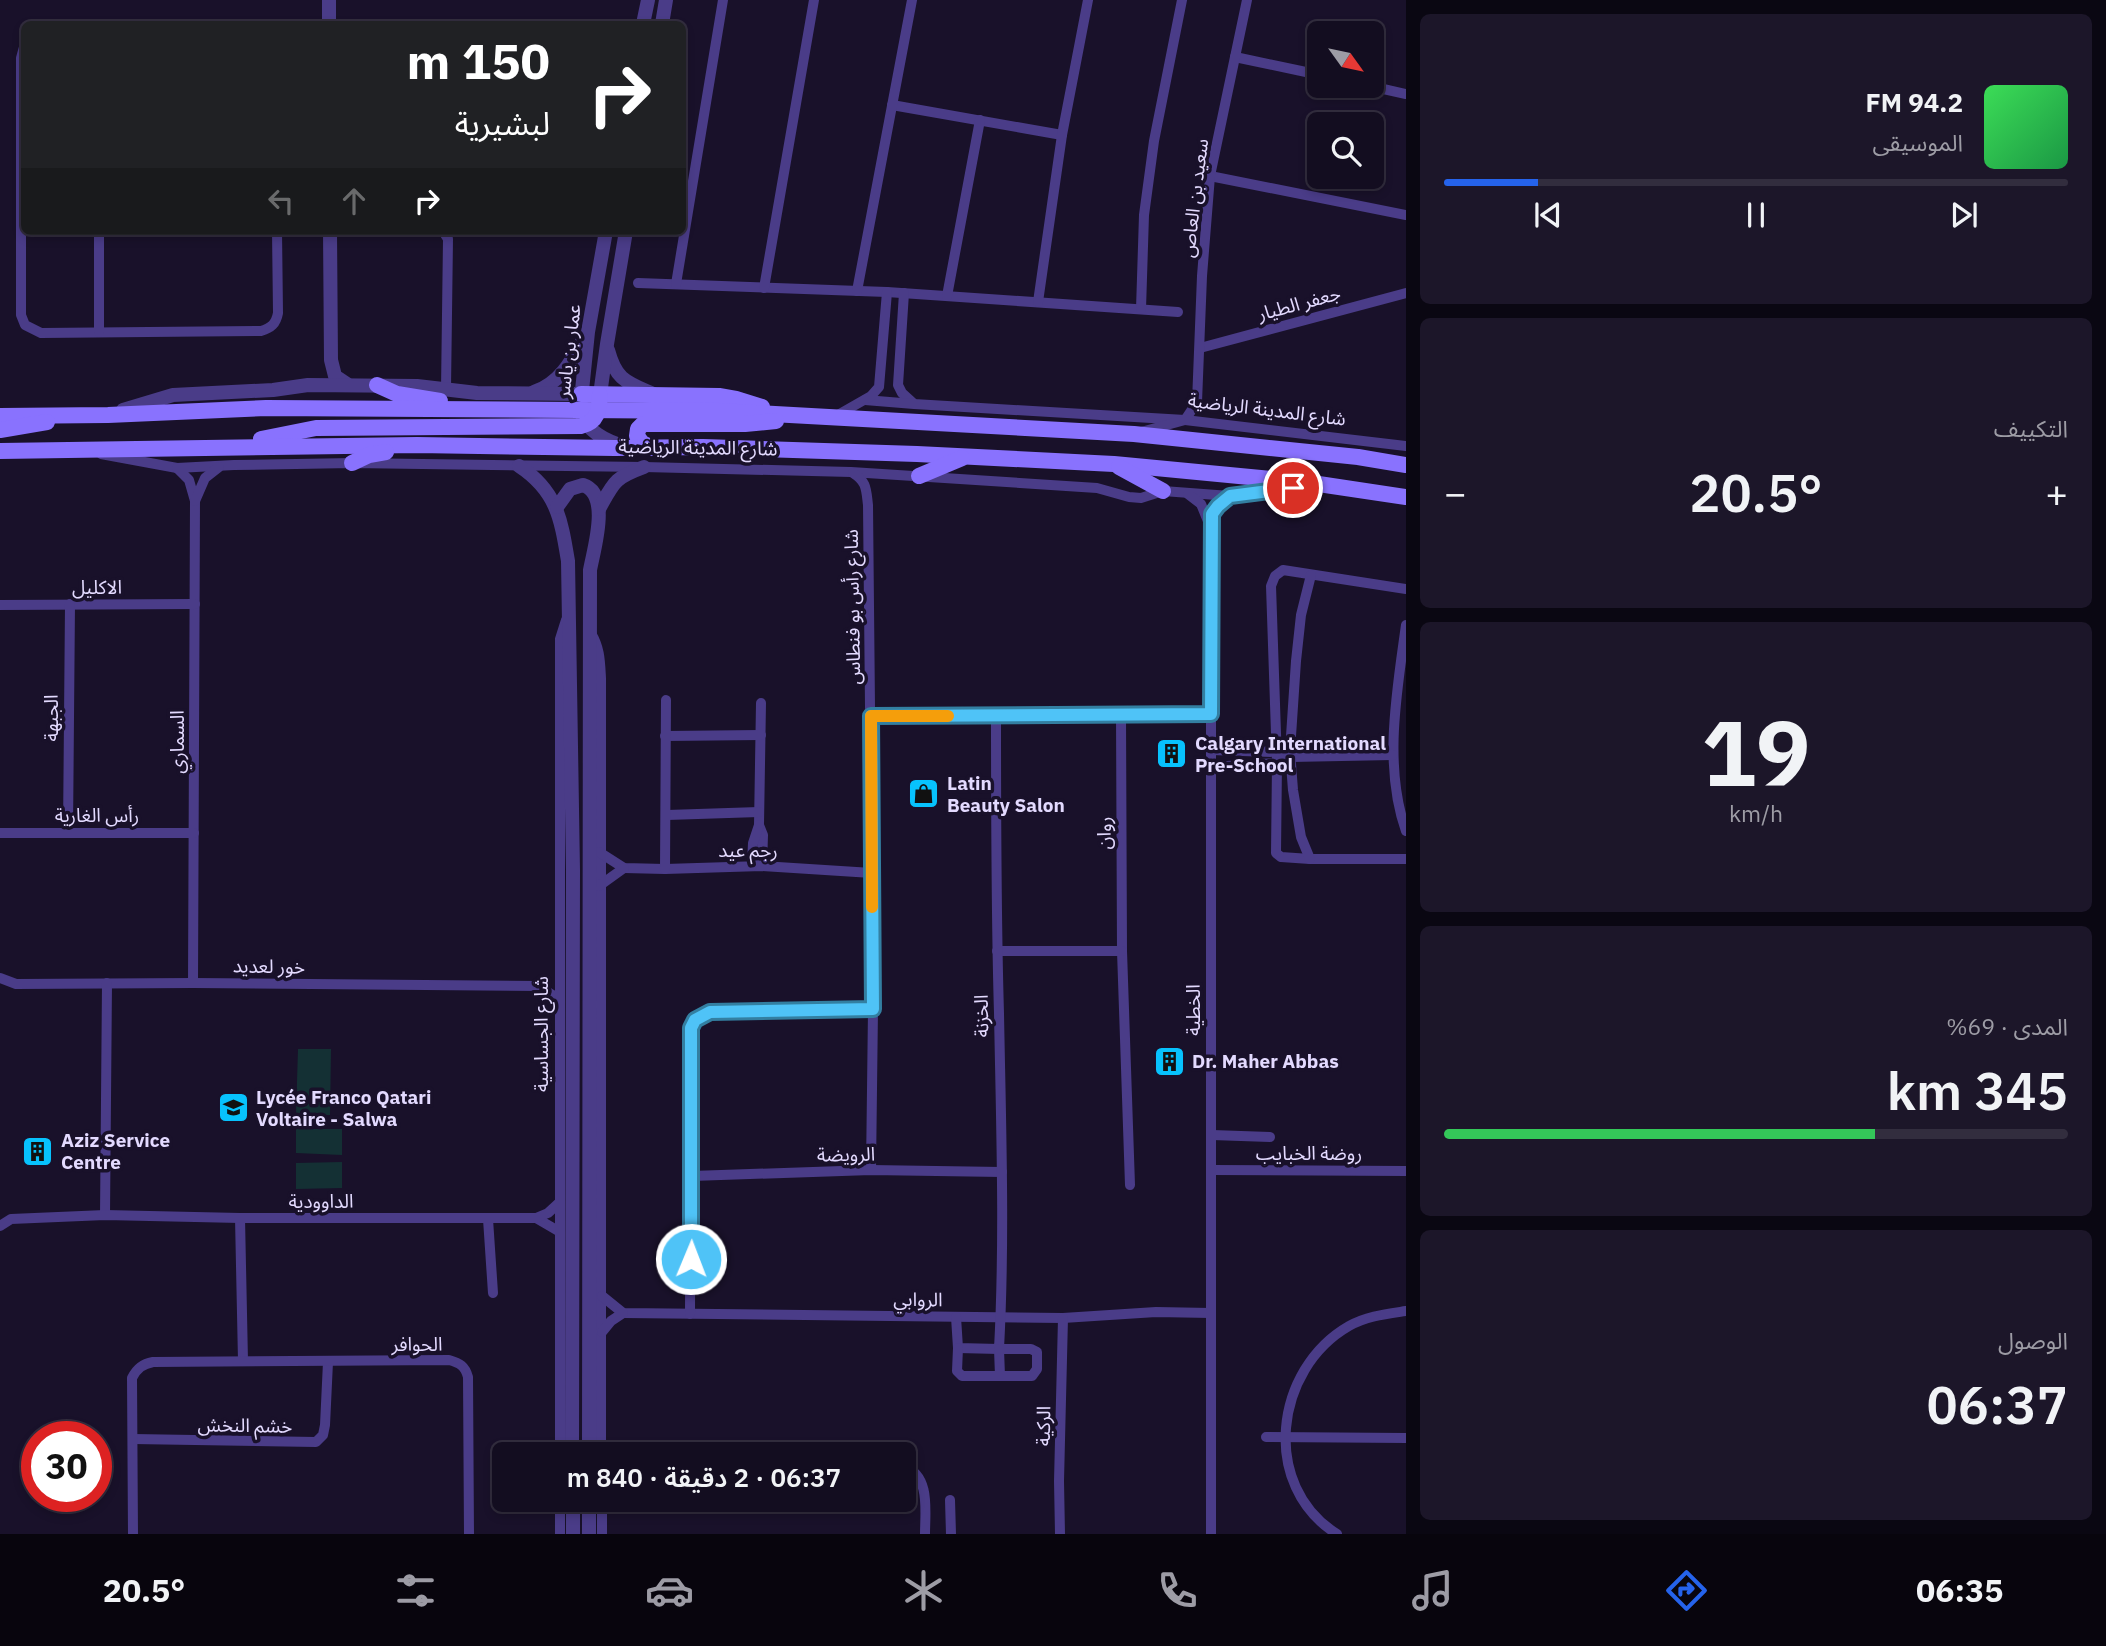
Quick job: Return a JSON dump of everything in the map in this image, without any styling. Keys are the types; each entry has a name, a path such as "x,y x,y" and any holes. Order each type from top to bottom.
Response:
{"main road":[{"path":"377,385 397,394 484,409"},
{"path":"220,447 316,428 561,427 583,410 600,403 657,396 727,397 784,415"},
{"path":"0,416 108,415 266,408 484,409 583,410 595,419 600,403"},
{"name":"شارع المدينة الرياضية","path":"600,403 1134,434 1358,457 1406,465"},
{"path":"0,430 76,415"},
{"path":"652,448 636,436 643,424 762,423 810,415"},
{"path":"352,463 369,455 417,445"},
{"name":"شارع المدينة الرياضية","path":"0,450 417,445 703,447 1114,464 1312,483 1406,497"},
{"path":"919,476 966,456"},
{"path":"1114,464 1163,491"}],"street":[{"path":"329,0 329,21"},
{"path":"644,21 648,0"},
{"path":"662,21 666,0"},
{"path":"686,224 723,0"},
{"path":"764,288 814,0"},
{"path":"857,291 912,0"},
{"path":"1038,302 1062,135 1088,0"},
{"path":"1141,309 1144,215 1154,141 1182,0"},
{"name":"سعيد بن العاص","path":"1197,402 1202,276 1210,176 1247,0"},
{"path":"1235,57 1307,72"},
{"path":"1384,89 1406,93"},
{"path":"892,105 1062,135"},
{"path":"947,296 980,120"},
{"path":"1210,176 1406,215"},
{"path":"22,235 21,315 25,325 41,332 268,329 273,325 278,313 277,235"},
{"path":"99,235 99,332"},
{"path":"330,235 331,360 335,376 347,384"},
{"path":"446,235 448,239 446,389"},
{"name":"عمار بن ياسر","path":"605,235 588,332 583,410 605,439 630,448"},
{"name":"عمار بن ياسر","path":"600,403 625,235"},
{"path":"676,284 684,235"},
{"path":"638,283 887,292 1178,312"},
{"path":"835,417 865,400 877,390 881,382 887,292"},
{"path":"904,293 898,385 914,404"},
{"name":"جعفر الطيار","path":"1200,348 1406,293"},
{"path":"529,394 547,387 560,376 574,358 588,332"},
{"path":"607,344 611,363 619,376 657,396"},
{"path":"308,385 321,377 331,360"},
{"path":"108,415 173,395 347,384 529,394 583,410"},
{"name":"شارع المدينة الرياضية","path":"865,400 1185,420 1406,446"},
{"path":"1134,434 1185,420 1197,402 1206,418 1222,425"},
{"name":"شارع المدينة الرياضية","path":"81,450 177,468 352,463 851,472 1097,488 1141,498 1163,491 1230,496 1279,491 1312,483"},
{"path":"519,466 540,483 557,507 570,489 583,485 593,491 598,499 599,509 590,570 589,1261 589,1366 599,1442"},
{"path":"195,501 205,478 220,467"},
{"path":"599,509 622,475 644,467"},
{"name":"السماري","path":"177,468 189,480 195,501 193,983"},
{"name":"شارع رأس بو فنطاس","path":"851,472 863,481 868,505 873,1009 871,1170"},
{"name":"شارع رأس بو فنطاس","path":"868,505 876,482 889,474"},
{"path":"1186,492 1201,504 1212,528"},
{"name":"الخطية","path":"1211,1534 1212,528 1213,512 1230,496"},
{"name":"شارع الجساسية","path":"557,507 568,561 572,931 560,1442"},
{"path":"1406,589 1283,570 1275,576 1271,586 1276,853 1281,858 1406,859"},
{"path":"1310,859 1301,837 1293,790 1291,757 1301,615 1311,575"},
{"name":"الاكليل","path":"0,604 195,604"},
{"name":"الجبهة","path":"68,831 70,604"},
{"name":"شارع الجساسية","path":"569,615 560,639 559,1232 566,1266 572,1442"},
{"path":"1406,625 1393,755 1400,815 1406,831"},
{"path":"590,632 597,644 600,659 600,1442"},
{"path":"1272,657 1296,661"},
{"path":"665,869 666,700"},
{"path":"757,866 763,835 759,825 761,703"},
{"path":"871,716 1211,714"},
{"name":"الخزنة","path":"996,715 1002,1172 1000,1376"},
{"name":"روان","path":"1121,715 1122,951 1130,1185"},
{"path":"665,736 761,735"},
{"path":"1211,750 1276,757 1393,755"},
{"path":"1211,767 1276,757"},
{"path":"667,815 759,812"},
{"name":"رأس الغارية","path":"0,833 194,833"},
{"path":"599,852 624,868 599,886"},
{"name":"رجم عيد","path":"624,868 757,866 872,873"},
{"path":"590,926 599,906"},
{"path":"560,945 572,931"},
{"path":"997,951 1122,951"},
{"path":"559,971 538,986 559,999"},
{"name":"خور لعديد","path":"0,978 16,984 538,986"},
{"path":"105,1215 107,983"},
{"path":"690,1314 691,1028 695,1020 710,1012 873,1009"},
{"path":"560,1033 571,1045"},
{"path":"1212,1135 1270,1137"},
{"name":"الرويضة","path":"692,1176 871,1170 1002,1172"},
{"name":"روضة الخبايب","path":"1211,1170 1406,1171"},
{"path":"536,1218 548,1213 560,1202"},
{"name":"الداوودية","path":"0,1226 11,1219 105,1215 536,1218"},
{"path":"240,1218 243,1361"},
{"path":"536,1218 559,1232"},
{"path":"488,1219 493,1293"},
{"path":"589,1261 602,1276"},
{"path":"589,1366 611,1321 623,1313 602,1296"},
{"path":"1337,1534 1323,1525 1299,1494 1288,1465 1285,1444 1286,1414 1296,1382 1317,1352 1348,1327 1370,1317 1406,1311"},
{"name":"الروابي","path":"623,1313 1063,1318 1156,1312 1211,1313"},
{"path":"956,1317 959,1374 962,1376 1032,1376 1037,1369 1038,1352 1031,1349 958,1348"},
{"name":"الركية","path":"1060,1534 1063,1318"},
{"name":"الحوافر","path":"133,1534 132,1378 136,1370 144,1364 449,1360 466,1368 468,1377 469,1534"},
{"name":"خشم النخش","path":"132,1439 307,1444 316,1442 323,1435 325,1425 328,1362"},
{"path":"1266,1437 1406,1438"},
{"path":"916,1474 923,1486 926,1503 925,1534"},
{"path":"950,1500 951,1534"},
{"path":"563,1512 567,1532"},
{"path":"567,1532 571,1512"},
{"path":"589,1512 589,1534"},
{"path":"602,1512 602,1534"}],"green space":[{"path":"298,1049 331,1049 330,1115 296,1115"},
{"path":"296,1129 342,1129 342,1155 296,1153"},
{"path":"342,1162 342,1188 296,1189 296,1163"}],"slow traffic":[{"path":"872,907 871,716 948,716"}],"place":[{"name":"Calgary International Pre-School","path":"1172,754"},
{"name":"Latin Beauty Salon","path":"924,794"},
{"name":"Dr. Maher Abbas","path":"1169,1061"},
{"name":"Lycée Franco Qatari Voltaire - Salwa","path":"233,1108"},
{"name":"Aziz Service Centre","path":"38,1151"}],"route":[{"path":"691,1259 691,1028 695,1020 710,1012 873,1009 871,716 1211,714 1212,514 1230,496 1293,488"}]}
